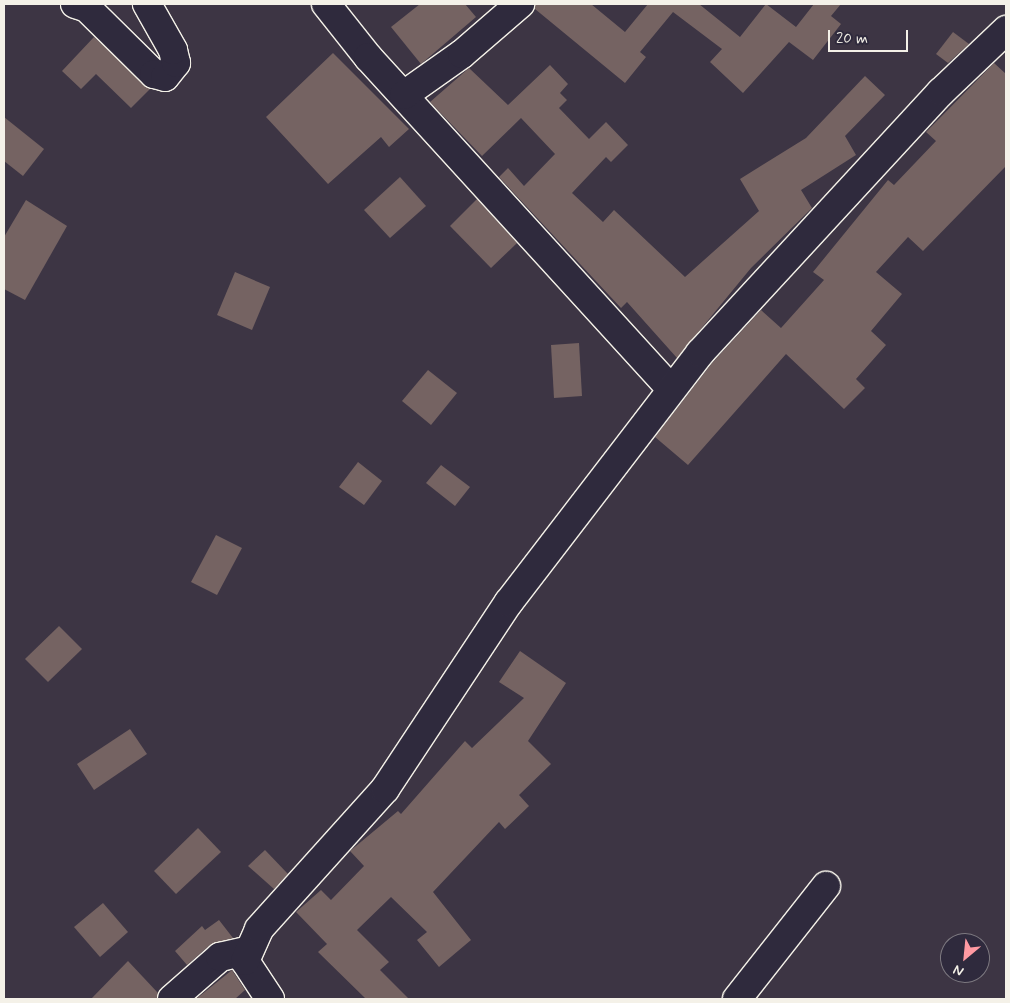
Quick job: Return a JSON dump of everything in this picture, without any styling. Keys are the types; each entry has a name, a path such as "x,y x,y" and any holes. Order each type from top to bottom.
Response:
{"street":[{"path":"75,4 87,8 154,74 165,77 176,63 173,50 147,4"},
{"path":"326,4 404,95 671,390"},
{"path":"404,95 462,54 520,4"},
{"path":"270,999 249,973 246,951 259,929 385,789 508,602 700,353 941,92 1006,30"},
{"path":"736,999 826,886"},
{"path":"172,999 220,957 246,951"}],"building":[{"path":"420,4 465,4 476,17 421,64 391,27"},
{"path":"535,4 591,4 625,32 648,4 699,4 740,37 766,4 796,27 814,4 841,4 831,16 841,24 813,60 789,42 743,93 710,62 722,49 673,12 640,52 646,57 625,83 535,9"},
{"path":"953,32 969,44 948,63 936,54"},
{"path":"94,37 150,89 131,108 96,74 81,89 62,71"},
{"path":"333,53 409,129 389,147 381,137 328,184 266,117"},
{"path":"994,63 1006,74 1006,166 923,251 908,237 876,272 902,294 871,331 886,345 856,379 865,388 844,409 786,354 688,465 655,437 712,363 761,310 781,328 824,280 813,272 888,180 894,185 936,141 926,132"},
{"path":"550,65 568,84 560,93 567,100 559,108 589,139 606,122 628,145 611,162 606,157 572,193 603,222 614,210 685,277 759,211 740,179 806,138 865,76 885,95 845,136 856,155 801,190 812,208 751,268 677,358 627,302 621,308 499,177 508,168 524,186 555,154 521,118 482,156 430,102 469,68 508,105"},
{"path":"4,117 44,149 23,176 4,161"},
{"path":"400,177 426,206 390,238 364,210"},
{"path":"477,199 517,243 491,268 450,226"},
{"path":"26,200 67,226 25,300 4,289 4,237"},
{"path":"235,272 270,287 252,330 217,315"},
{"path":"579,343 582,396 554,398 551,345"},
{"path":"428,370 457,393 431,425 402,401"},
{"path":"358,462 382,481 364,505 339,487"},
{"path":"441,465 470,487 455,506 426,483"},
{"path":"216,535 242,548 217,595 191,582"},
{"path":"59,626 82,649 48,682 25,659"},
{"path":"520,651 566,683 528,741 551,764 519,795 529,806 505,829 499,822 433,892 471,940 439,967 417,940 427,932 391,897 357,930 389,962 380,970 409,999 366,999 318,952 327,944 296,912 321,890 331,900 364,866 350,851 398,811 401,814 465,741 472,748 524,698 499,682"},
{"path":"130,729 147,754 94,790 77,764"},
{"path":"198,828 221,852 176,894 154,871"},
{"path":"265,850 288,874 274,889 248,866"},
{"path":"103,903 128,932 100,957 74,927"},
{"path":"219,920 233,938 210,945 187,965 175,951 202,926 205,930"},
{"path":"128,961 158,993 157,999 91,999"},
{"path":"232,970 245,990 235,999 196,999"}]}
